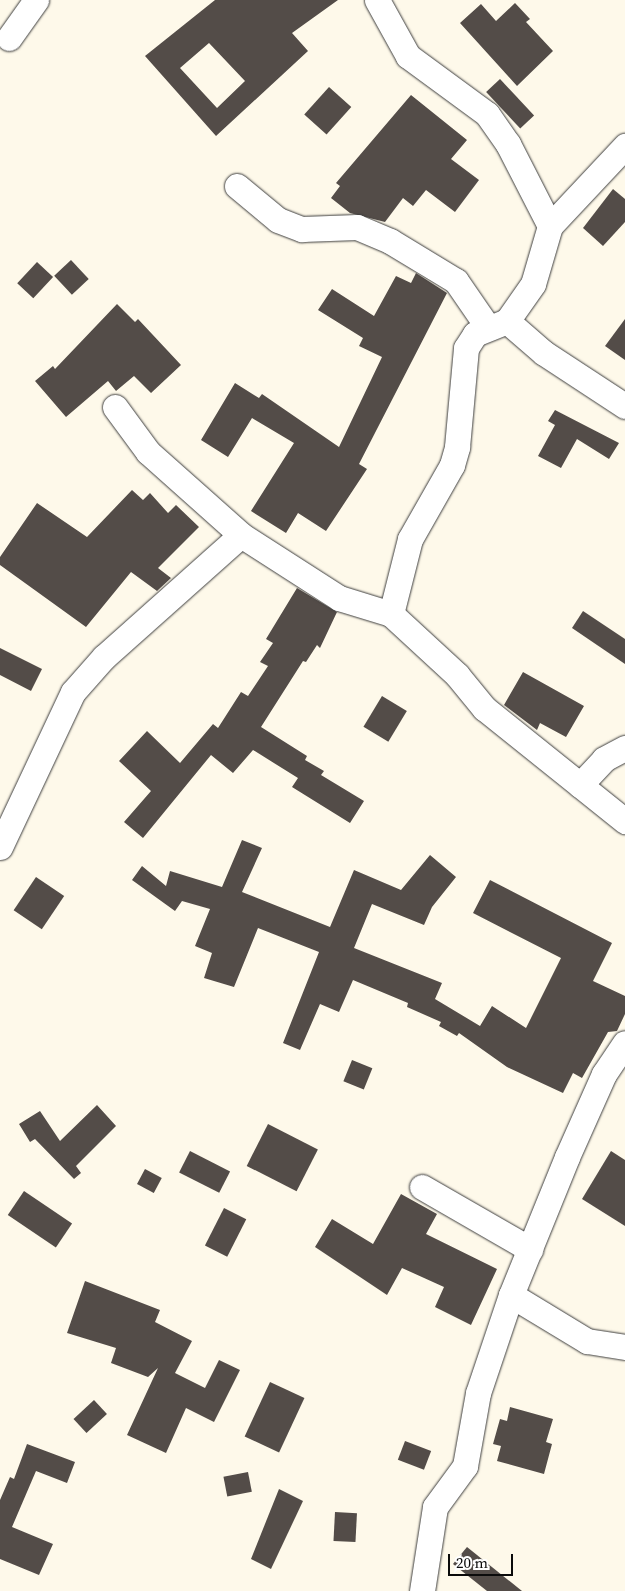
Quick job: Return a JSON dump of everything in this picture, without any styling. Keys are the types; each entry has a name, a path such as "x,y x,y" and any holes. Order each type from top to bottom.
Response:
{"street":[{"path":"9,38 36,0"},
{"path":"377,0 408,56 487,114 508,144 550,226"},
{"path":"391,614 410,539 454,456 466,348 475,334 497,324 533,284 550,226 622,154"},
{"path":"237,186 278,220 302,229 357,227 390,241 456,281 497,324 625,406"},
{"path":"115,407 148,452 241,535 339,598 391,614 457,675 484,708 625,820"},
{"path":"0,847 73,692 104,657 241,535"},
{"path":"580,785 604,759 625,748"},
{"path":"422,1591 435,1507 465,1466 478,1393 511,1295 604,1074 625,1043"},
{"path":"422,1187 530,1250"},
{"path":"511,1295 587,1342 625,1347"}],"building":[{"path":"215,0 338,0 292,33 308,51 216,136 145,56","holes":["209,43 245,81 217,108 180,68"]},
{"path":"515,3 530,19 526,22 553,51 517,86 460,23 481,4 496,21"},
{"path":"500,79 534,116 520,129 486,92"},
{"path":"329,87 351,107 327,135 304,114"},
{"path":"411,95 467,140 451,159 479,180 455,212 426,190 413,206 403,198 385,222 350,213 331,198 340,186 336,183"},
{"path":"613,189 625,199 625,222 603,246 583,228"},
{"path":"71,260 89,279 72,295 54,276"},
{"path":"37,262 53,277 33,298 17,283"},
{"path":"416,273 447,293 359,464 367,469 326,531 298,513 286,533 251,511 294,443 252,418 228,457 201,440 235,383 259,398 262,394 339,447 382,357 359,346 363,338 318,310 332,289 374,316 396,276 411,283"},
{"path":"117,304 135,322 138,319 181,365 151,393 134,376 116,391 108,381 66,417 35,381 53,366 55,369"},
{"path":"625,319 625,360 605,346"},
{"path":"555,410 619,443 609,459 577,439 561,468 538,456 555,425 548,421"},
{"path":"132,490 143,500 150,493 168,513 176,505 199,527 158,568 171,578 157,591 131,572 86,627 0,565 0,557 37,503 87,537"},
{"path":"297,588 337,612 320,648 317,645 306,662 303,661 261,727 307,756 305,760 324,771 321,775 364,801 350,823 292,787 298,778 253,750 233,773 211,755 143,838 124,822 151,791 119,761 147,731 180,763 213,724 218,728 241,692 248,696 268,666 260,662 273,643 266,639"},
{"path":"583,611 625,639 625,664 572,628"},
{"path":"0,648 42,669 31,691 0,675"},
{"path":"523,672 584,706 566,737 540,723 537,730 504,705"},
{"path":"382,696 407,711 388,742 363,727"},
{"path":"242,840 262,848 242,892 330,927 354,870 401,890 430,855 456,877 432,907 424,925 372,904 354,948 442,983 435,999 480,1026 492,1006 526,1028 561,958 473,913 490,880 612,943 593,981 625,996 625,1014 617,1031 608,1032 582,1078 573,1073 563,1093 507,1067 459,1033 457,1036 439,1026 441,1022 407,1007 408,1003 353,980 339,1012 320,1004 300,1050 283,1043 319,952 258,928 234,987 204,978 212,953 195,946 210,909 182,901 175,911 132,880 142,866 166,886 170,871 222,887"},
{"path":"36,877 64,896 42,929 14,910"},
{"path":"352,1060 372,1068 364,1090 343,1081"},
{"path":"97,1105 116,1126 76,1166 81,1173 74,1179 35,1139 30,1142 19,1124 40,1111 60,1141"},
{"path":"268,1124 318,1149 297,1191 247,1166"},
{"path":"190,1151 230,1171 219,1193 179,1172"},
{"path":"611,1151 625,1160 625,1226 582,1199"},
{"path":"145,1169 162,1178 154,1193 137,1184"},
{"path":"24,1191 72,1223 56,1247 8,1215"},
{"path":"401,1194 437,1214 426,1234 497,1269 471,1325 435,1307 444,1287 402,1268 387,1295 315,1247 332,1219 373,1244"},
{"path":"224,1208 246,1219 227,1257 205,1245"},
{"path":"85,1281 160,1310 155,1322 192,1341 175,1373 205,1388 219,1360 240,1370 214,1422 186,1408 166,1453 127,1435 158,1368 148,1377 111,1363 116,1348 67,1333"},
{"path":"270,1382 304,1398 279,1452 245,1436"},
{"path":"94,1400 107,1414 86,1433 74,1419"},
{"path":"510,1407 553,1419 546,1442 552,1444 544,1474 497,1461 501,1446 493,1444 500,1419 507,1421"},
{"path":"405,1441 431,1451 424,1470 398,1460"},
{"path":"27,1444 75,1462 67,1483 36,1471 12,1527 53,1544 39,1575 0,1559 0,1500 10,1477 14,1479"},
{"path":"248,1472 252,1492 227,1496 223,1477"},
{"path":"279,1489 303,1501 271,1569 251,1559"},
{"path":"335,1512 357,1513 355,1542 333,1541"},
{"path":"467,1547 522,1591 487,1591 453,1564"}]}
